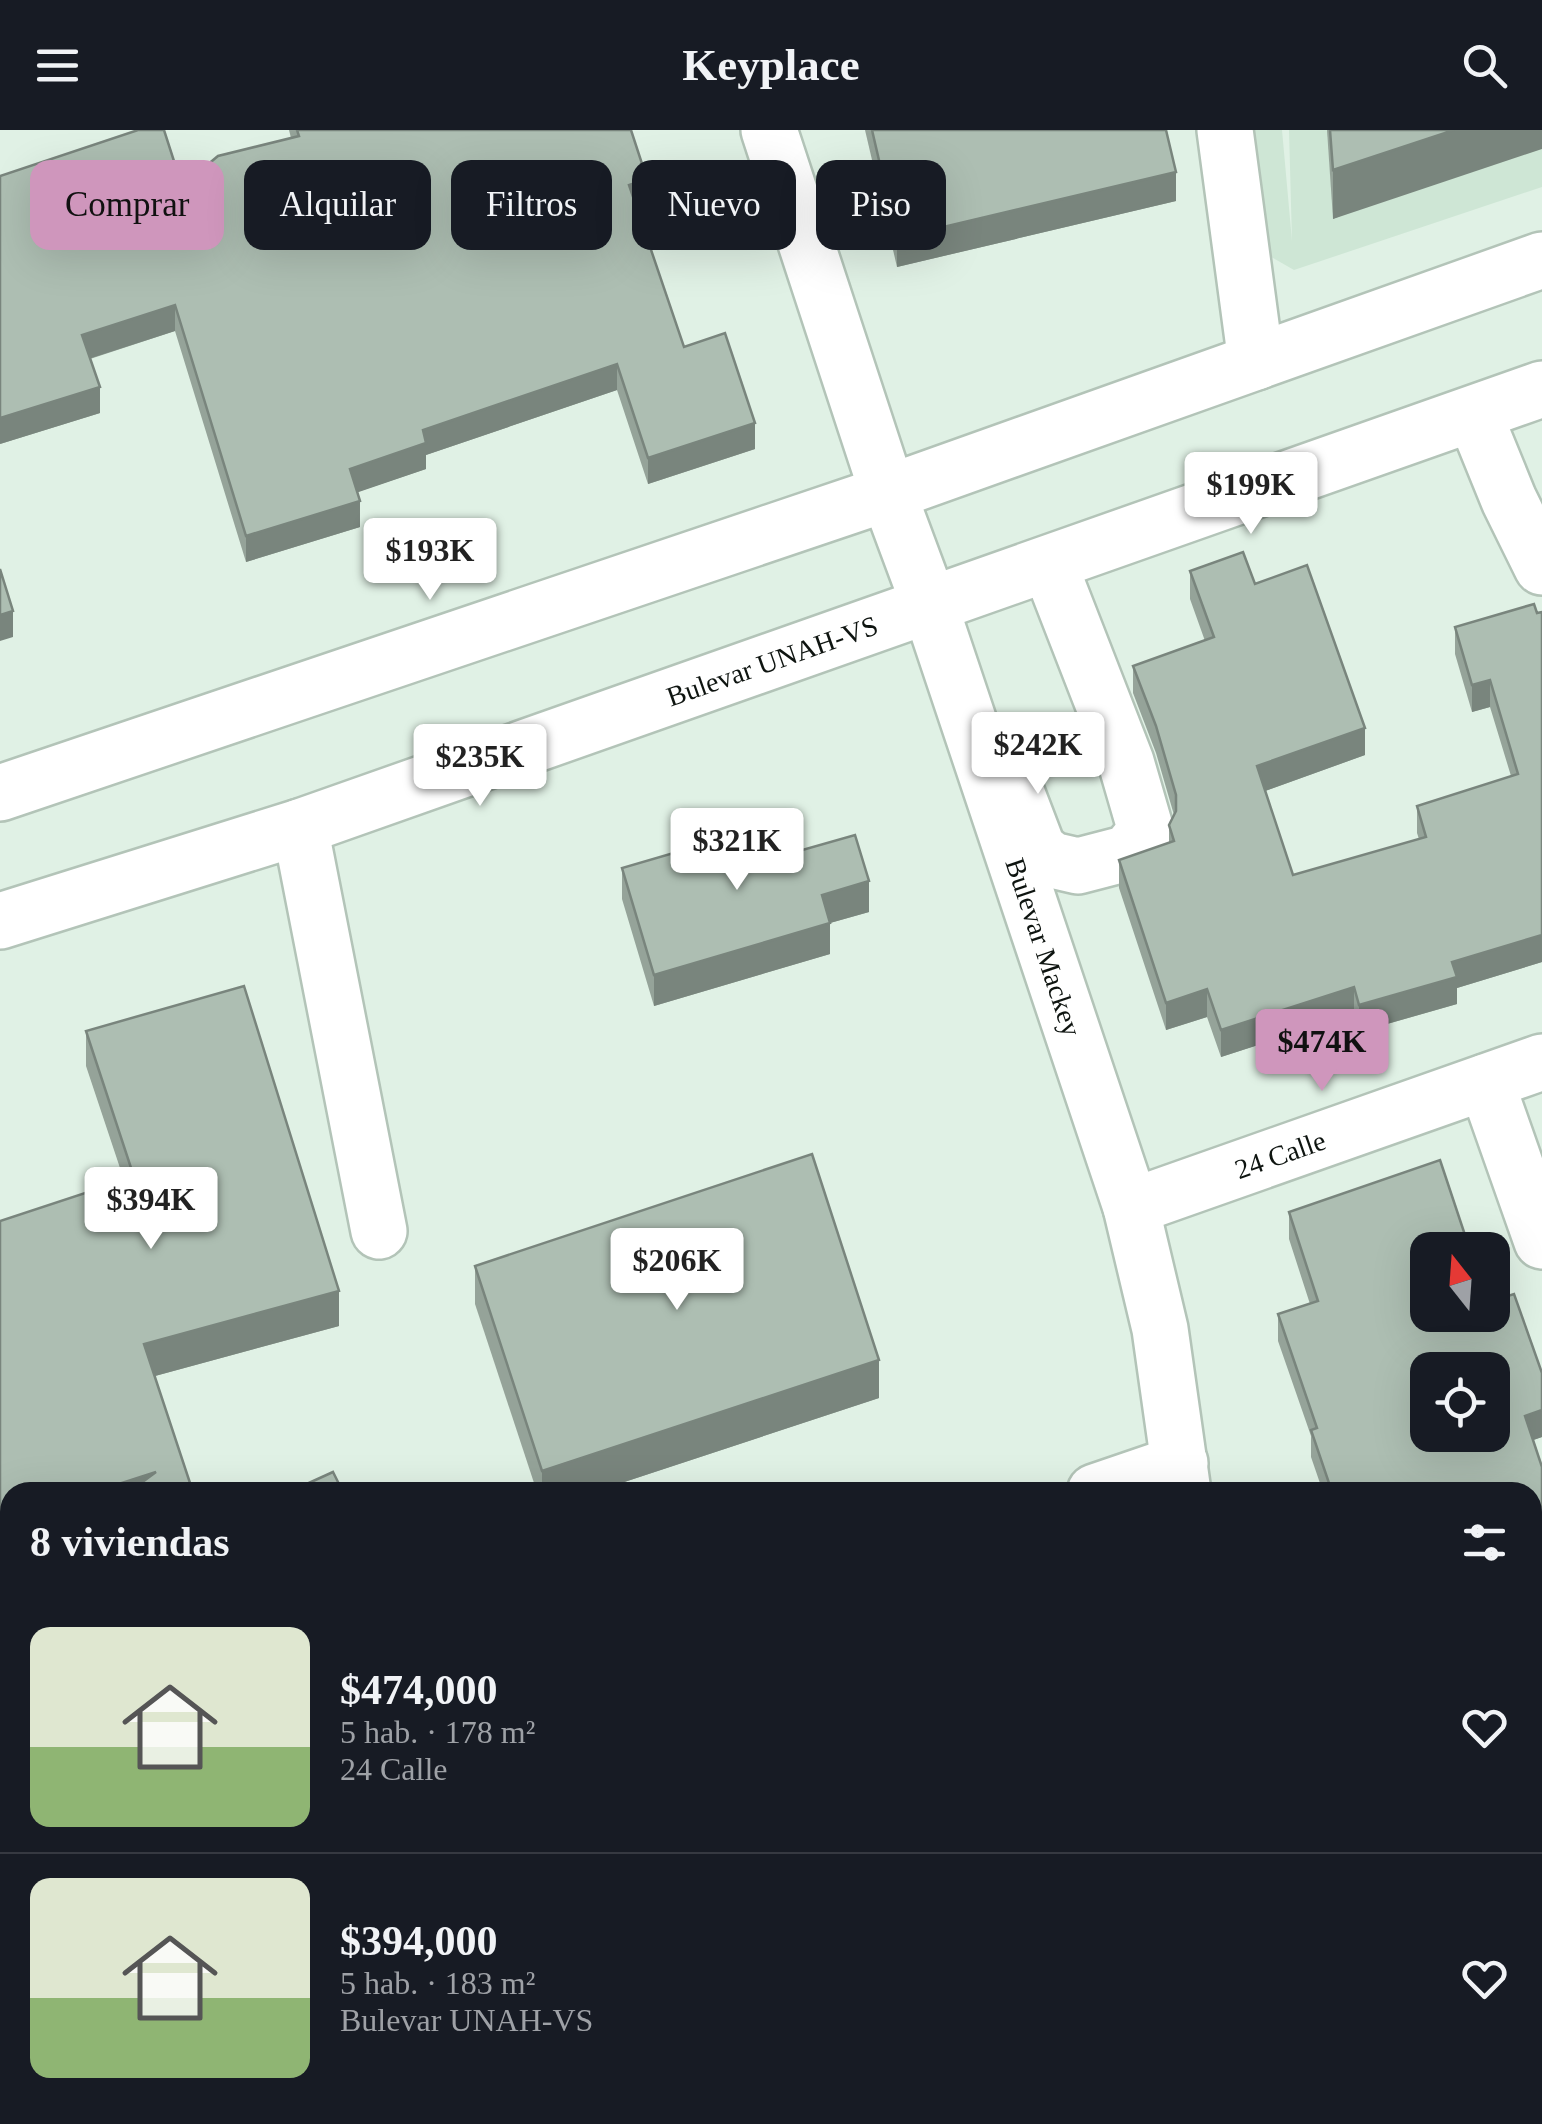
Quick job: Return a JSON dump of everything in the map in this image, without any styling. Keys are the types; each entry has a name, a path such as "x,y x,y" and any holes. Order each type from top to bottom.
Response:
{"main road":[{"name":"Bulevar Mackey","path":"769,130 888,493 938,602 1131,1207 1160,1330 1182,1478"},
{"path":"1225,130 1256,362"},
{"path":"0,793 888,493 1542,260"},
{"name":"Bulevar UNAH-VS","path":"0,921 300,827 1542,388"},
{"path":"1474,414 1542,568"},
{"path":"938,602 1038,849 1052,860 1078,866 1128,853 1146,830 1126,762 1049,564"},
{"path":"300,827 379,1232"},
{"name":"24 Calle","path":"1131,1207 1542,1062"},
{"path":"1486,1082 1542,1240"},
{"path":"1157,1482 1182,1478"}],"shaded area":[{"path":"1198,130 1282,130 1292,241 1289,130 1542,130 1542,187 1294,270 1240,239"}],"building":[{"path":"138,130 164,130 174,160 48,160"},
{"path":"297,130 631,130 641,160 632,160 629,185 632,250 651,250 684,347 725,333 755,423 648,458 617,364 423,430 426,443 350,469 360,501 246,536 175,305 82,335 100,387 0,418 0,176 30,166 30,250 224,250 224,160 213,160 299,136"},
{"path":"872,130 1166,130 1176,172 946,226 946,160 879,160"},
{"path":"1330,130 1454,130 1333,170"},
{"path":"1243,552 1255,584 1307,565 1365,728 1257,766 1293,875 1426,837 1417,806 1518,774 1490,680 1472,685 1455,627 1534,604 1537,613 1542,612 1542,935 1452,962 1457,977 1359,1005 1354,987 1221,1030 1207,989 1166,1003 1119,860 1174,841 1169,825 1176,811 1176,795 1133,666 1214,637 1190,571"},
{"path":"0,569 13,611 0,615"},
{"path":"790,819 799,851 855,835 869,881 822,895 830,923 654,975 622,868"},
{"path":"244,986 339,1291 144,1344 190,1482 142,1482 156,1472 125,1482 0,1482 0,1221 134,1177 86,1031"},
{"path":"812,1154 879,1360 542,1471 475,1266"},
{"path":"1440,1160 1464,1232 1410,1232 1410,1332 1510,1332 1510,1295 1514,1294 1542,1373 1542,1410 1525,1416 1542,1467 1542,1482 1329,1482 1311,1430 1317,1428 1278,1314 1318,1301 1289,1212"},
{"path":"333,1472 338,1482 311,1482"}]}
